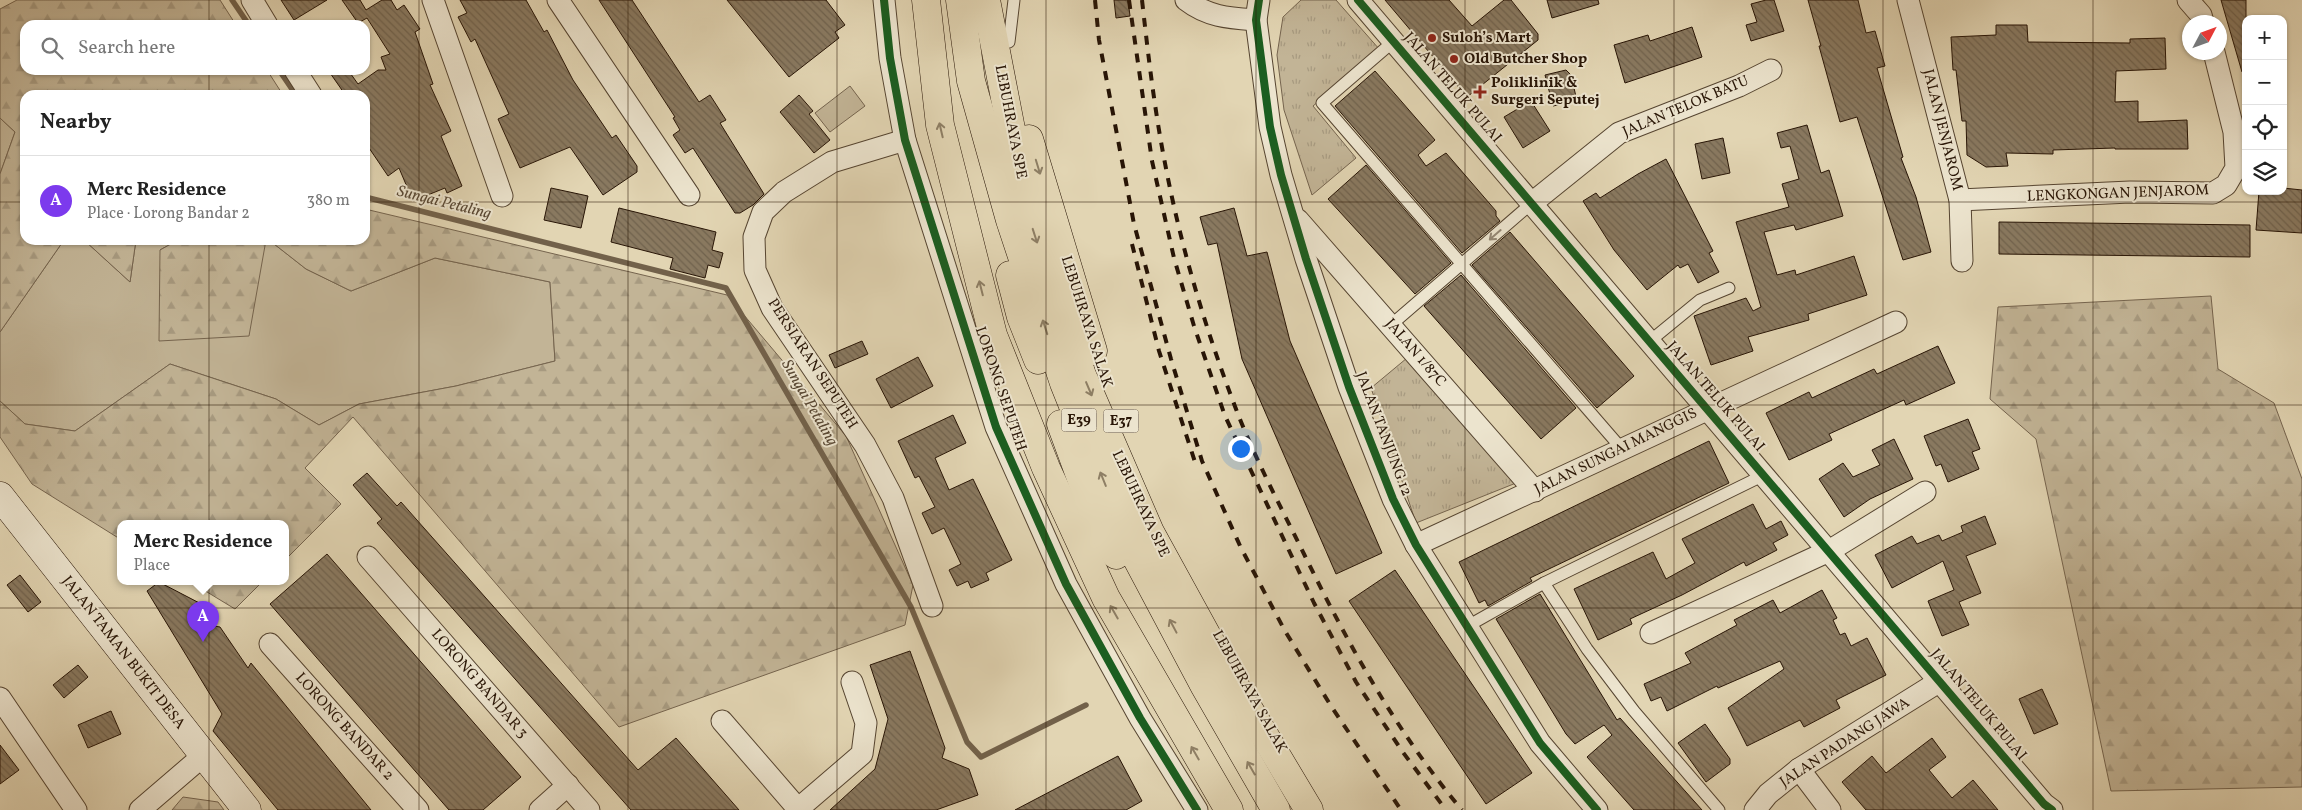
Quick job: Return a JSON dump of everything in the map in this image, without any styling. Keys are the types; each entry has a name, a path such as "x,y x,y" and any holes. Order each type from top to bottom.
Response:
{"highway":[{"path":"926,0 940,125 993,335 1046,468 1106,598 1229,810"},
{"path":"949,0 972,137 1021,317 1092,508"},
{"name":"LEBUHRAYA SPE","path":"960,0 971,81 1010,220 1064,383 1127,540 1204,685 1276,810"},
{"name":"LEBUHRAYA SPE","path":"986,0 1028,217 1082,375 1150,532 1228,676 1309,810"},
{"name":"LEBUHRAYA SALAK","path":"1001,0 1028,135 1096,361 1183,572 1272,739 1322,810"},
{"path":"993,335 1092,508 1185,689 1257,810"}],"street":[{"path":"252,0 264,20"},
{"path":"433,0 502,196"},
{"path":"558,0 689,195"},
{"name":"LORONG SEPUTEH","path":"884,0 890,58 905,140 996,427 1066,584 1140,718 1197,810"},
{"path":"1186,0 1204,12 1220,17 1258,10"},
{"name":"JALAN TELUK PULAI","path":"1358,0 2044,804 2052,810"},
{"name":"JALAN JENJAROM","path":"1908,0 1960,200 1962,261"},
{"path":"2188,0 2200,15"},
{"name":"JALAN TANJUNG 12","path":"1258,10 1274,148 1306,259 1349,387 1393,499 1416,545 1540,742 1597,810"},
{"name":"LENGKONGAN JENJAROM","path":"1960,200 2130,192 2213,192 2226,185 2236,168 2234,132 2216,60"},
{"name":"JALAN TELOK BATU","path":"1532,203 1620,134 1739,86 1771,70"},
{"path":"298,75 308,90"},
{"name":"PERSIARAN SEPUTEH","path":"905,140 832,162 784,192 763,212 754,237 755,270 772,308 865,445 893,498 932,606"},
{"name":"JALAN 1/87C","path":"1294,216 1391,324 1535,491"},
{"name":"JALAN SUNGAI MANGGIS","path":"1416,545 1896,322"},
{"path":"1652,633 1829,550 1925,492"},
{"name":"JALAN TAMAN BUKIT DESA","path":"0,496 247,810"},
{"name":"LORONG BANDAR 3","path":"368,557 589,810"},
{"name":"LORONG BANDAR 2","path":"270,644 418,810"},
{"name":"JALAN PADANG JAWA","path":"1755,810 1768,794 1799,769 1940,681"},
{"path":"722,721 798,809 862,754 866,723 852,682"},
{"path":"0,698 76,810"},
{"path":"140,810 204,755"},
{"path":"1799,769 1830,810"},
{"path":"540,810 568,785"}],"lane":[{"path":"1009,42 1014,0"},
{"path":"1394,41 1322,103 1622,449"},
{"path":"1391,324 1532,203"},
{"path":"1650,341 1700,300 1729,288"},
{"path":"1466,627 1544,583 1764,475"},
{"path":"1544,583 1587,649 1634,711 1719,810"}],"green space":[{"path":"17,0 220,0 233,20 20,20 20,75 270,75 280,90 20,90 20,245 61,245 0,332 0,174 15,132 0,118 0,9"},
{"path":"1301,0 1336,0 1380,50 1313,106 1356,158 1312,195 1284,110 1277,55 1283,17"},
{"path":"850,86 865,106 830,132 815,113"},
{"path":"0,118 15,132 0,174"},
{"path":"370,210 727,295 846,436 913,585 905,625 619,727 353,417 305,468 341,504 289,556 289,520 117,520 117,537 32,484 0,437 0,401 25,424 75,431 170,364 276,399 319,425 359,404 456,386 555,361 550,282 435,258 351,291 306,269 275,245 370,245"},
{"path":"61,245 89,245 130,282 135,245 169,245 160,250 214,245 275,245 306,269 351,291 435,258 550,282 555,361 456,386 359,404 319,425 276,399 170,364 75,431 25,424 0,401 0,332"},
{"path":"89,245 135,245 130,282"},
{"path":"169,245 265,245 249,336 159,341 160,250"},
{"path":"2211,296 2218,369 2274,403 2302,479 2302,787 2111,791 2036,439 1990,399 1998,307"},
{"path":"1407,358 1521,481 1416,523 1371,388"},
{"path":"196,585 259,585 235,609"},
{"path":"183,797 218,802 224,810 172,810"}],"building":[{"path":"281,0 327,0 294,20"},
{"path":"342,0 360,0 366,10 382,0 391,0 397,10 404,5 420,29 415,32 433,84 430,85 451,131 441,136 462,186 447,193 445,188 413,201 399,168 388,176 370,149 370,90 342,90 331,75 352,75 358,84 378,70 386,70 381,57 390,54 370,20 367,18 356,20"},
{"path":"460,0 526,0 544,32 547,30 573,80 612,138 616,135 637,166 637,172 603,195 570,147 520,168 498,119 509,114 475,39 471,42 458,17 467,13"},
{"path":"599,0 632,0 699,102 710,95 726,120 720,123 764,194 753,205 740,213 735,213 693,148 685,153 673,135 680,130 673,118 675,117"},
{"path":"727,0 826,0 845,25 835,32 839,38 789,77"},
{"path":"1114,0 1128,0 1130,16 1116,18"},
{"path":"1385,0 1449,0 1472,26 1504,0 1511,0 1538,34 1538,40 1467,97"},
{"path":"1547,0 1598,0 1599,4 1552,18"},
{"path":"1774,0 1784,31 1751,41 1746,25 1757,22 1751,4"},
{"path":"1808,0 1858,0 1866,33 1875,31 1885,66 1877,68 1903,157 1901,158 1916,197 1931,252 1903,260 1857,117 1840,122"},
{"path":"2221,0 2246,0 2246,15 2242,15 2242,72 2227,15 2225,15"},
{"path":"1996,25 2027,25 2028,42 2130,43 2130,39 2165,38 2166,69 2116,71 2115,102 2138,101 2138,122 2187,120 2188,149 2115,148 2053,150 2053,154 2006,153 2008,166 1986,167 1967,155 1966,121 1962,121 1956,70 1953,70 1951,37 1996,35"},
{"path":"1692,27 1702,57 1625,83 1614,45 1648,35 1650,41"},
{"path":"1566,70 1571,75 1577,101 1553,106 1545,75"},
{"path":"1375,71 1435,140 1418,155 1426,166 1446,153 1496,211 1496,216 1500,221 1462,253 1335,106"},
{"path":"799,95 813,111 809,114 830,140 814,153 780,112"},
{"path":"1531,101 1550,131 1523,148 1504,117"},
{"path":"1807,125 1821,173 1829,170 1843,216 1796,230 1794,225 1764,232 1777,275 1795,270 1796,275 1854,256 1867,295 1808,314 1809,320 1748,337 1753,351 1711,365 1694,316 1746,298 1753,311 1761,307 1736,222 1789,207 1782,184 1799,179 1790,146 1781,148 1777,133"},
{"path":"1723,138 1730,173 1702,179 1695,144"},
{"path":"1666,159 1713,251 1709,253 1719,272 1698,283 1688,264 1680,268 1678,265 1647,290 1614,250 1583,201 1596,193 1600,198"},
{"path":"1366,165 1451,263 1415,294 1328,199"},
{"path":"551,188 588,196 581,228 544,220"},
{"path":"2287,188 2302,190 2302,233 2256,230 2259,195 2287,195"},
{"path":"619,208 716,232 712,250 723,253 719,268 708,265 705,278 670,269 673,258 611,242"},
{"path":"1234,208 1247,256 1267,252 1290,341 1382,553 1336,574 1242,359 1217,243 1208,245 1200,217"},
{"path":"1999,222 2250,225 2250,257 1999,254"},
{"path":"1510,232 1634,376 1597,408 1472,265"},
{"path":"1461,275 1576,408 1541,439 1424,306"},
{"path":"862,341 868,354 835,368 829,355"},
{"path":"1938,346 1955,383 1906,405 1904,400 1829,434 1832,440 1789,460 1766,413 1809,392 1812,398 1874,369 1877,374"},
{"path":"918,357 933,386 891,408 876,379"},
{"path":"953,415 966,443 935,458 949,490 973,479 1012,560 986,573 989,580 971,588 968,581 957,586 949,570 961,564 944,528 932,534 922,513 935,507 919,476 915,478 898,441"},
{"path":"1968,419 1980,449 1972,452 1979,469 1948,482 1941,464 1936,466 1924,436"},
{"path":"1894,439 1913,479 1870,499 1844,517 1819,479 1843,463 1853,477 1880,465 1872,450"},
{"path":"1709,441 1729,483 1530,578 1532,581 1488,606 1485,600 1479,603 1459,562"},
{"path":"367,473 397,506 401,502 638,770 676,738 739,810 631,810 377,523 382,519 353,485"},
{"path":"1753,504 1766,529 1781,521 1788,535 1773,543 1777,550 1746,566 1744,562 1682,595 1630,619 1632,624 1598,640 1574,589 1653,552 1666,579 1695,563 1682,539"},
{"path":"1985,516 1996,544 1966,556 1981,593 1959,602 1969,625 1942,636 1928,601 1954,590 1943,561 1892,588 1875,555 1912,536 1917,544 1939,535 1942,541 1963,532 1961,526"},
{"path":"327,554 521,777 483,810 449,810 270,604"},
{"path":"1395,570 1532,773 1486,804 1349,601"},
{"path":"20,575 41,602 28,612 7,585"},
{"path":"155,585 165,585 209,608 208,625 220,627 248,668 251,663 371,810 278,810 213,731 222,714 147,591"},
{"path":"1822,590 1837,618 1833,620 1840,635 1845,633 1851,646 1867,638 1886,675 1836,700 1840,708 1804,727 1800,720 1747,746 1728,708 1784,669 1780,661 1718,688 1717,686 1667,711 1661,697 1651,701 1644,684 1691,663 1685,653 1737,625 1734,620 1773,600 1780,613"},
{"path":"1540,594 1617,720 1620,718 1702,810 1634,810 1587,757 1612,735 1604,725 1575,744 1566,734 1496,619"},
{"path":"910,651 945,748 942,758 969,769 978,795 936,810 830,810 875,769 888,719 870,665"},
{"path":"78,665 88,677 64,698 53,685"},
{"path":"2042,689 2058,724 2034,734 2019,699"},
{"path":"111,711 121,734 88,748 78,725"},
{"path":"1705,724 1730,759 1730,764 1706,782 1678,743"},
{"path":"1932,738 1946,757 1929,770 1952,798 1973,780 1998,810 1866,810 1842,782 1872,756 1886,773"},
{"path":"0,745 19,770 0,784"},
{"path":"1118,756 1142,801 1126,810 1015,810"}],"waterway":[{"name":"Sungai Petaling","path":"232,0 246,20"},
{"name":"Sungai Petaling","path":"282,75 293,90"},
{"name":"Sungai Petaling","path":"370,198 726,288 911,607 967,742 981,757 1086,705"}],"railway":[{"path":"1095,0 1099,40 1134,224 1171,359 1202,461 1241,548 1285,631 1331,706 1401,810"},
{"path":"1129,0 1152,161 1174,258 1194,326 1225,416 1314,603 1356,682 1402,751 1446,810"},
{"path":"1142,0 1157,119 1170,190 1204,317 1236,409 1268,483 1356,654 1416,750 1462,810"},
{"path":"1132,244 1159,351 1195,462"}],"cycle path":[{"path":"884,0 890,58 905,140 996,427 1066,584 1140,718 1197,810"},
{"path":"1259,0 1256,20 1270,127 1281,175 1306,259 1349,387 1393,499 1416,545 1540,743 1597,810"},
{"path":"1358,0 2044,804 2052,810"}],"place":[{"name":"Suloh’s Mart","path":"1432,38"},
{"name":"Old Butcher Shop","path":"1454,59"},
{"name":"Poliklinik & Surgeri Seputej","path":"1480,92"},
{"name":"Merc Residence","path":"203,642"}]}
